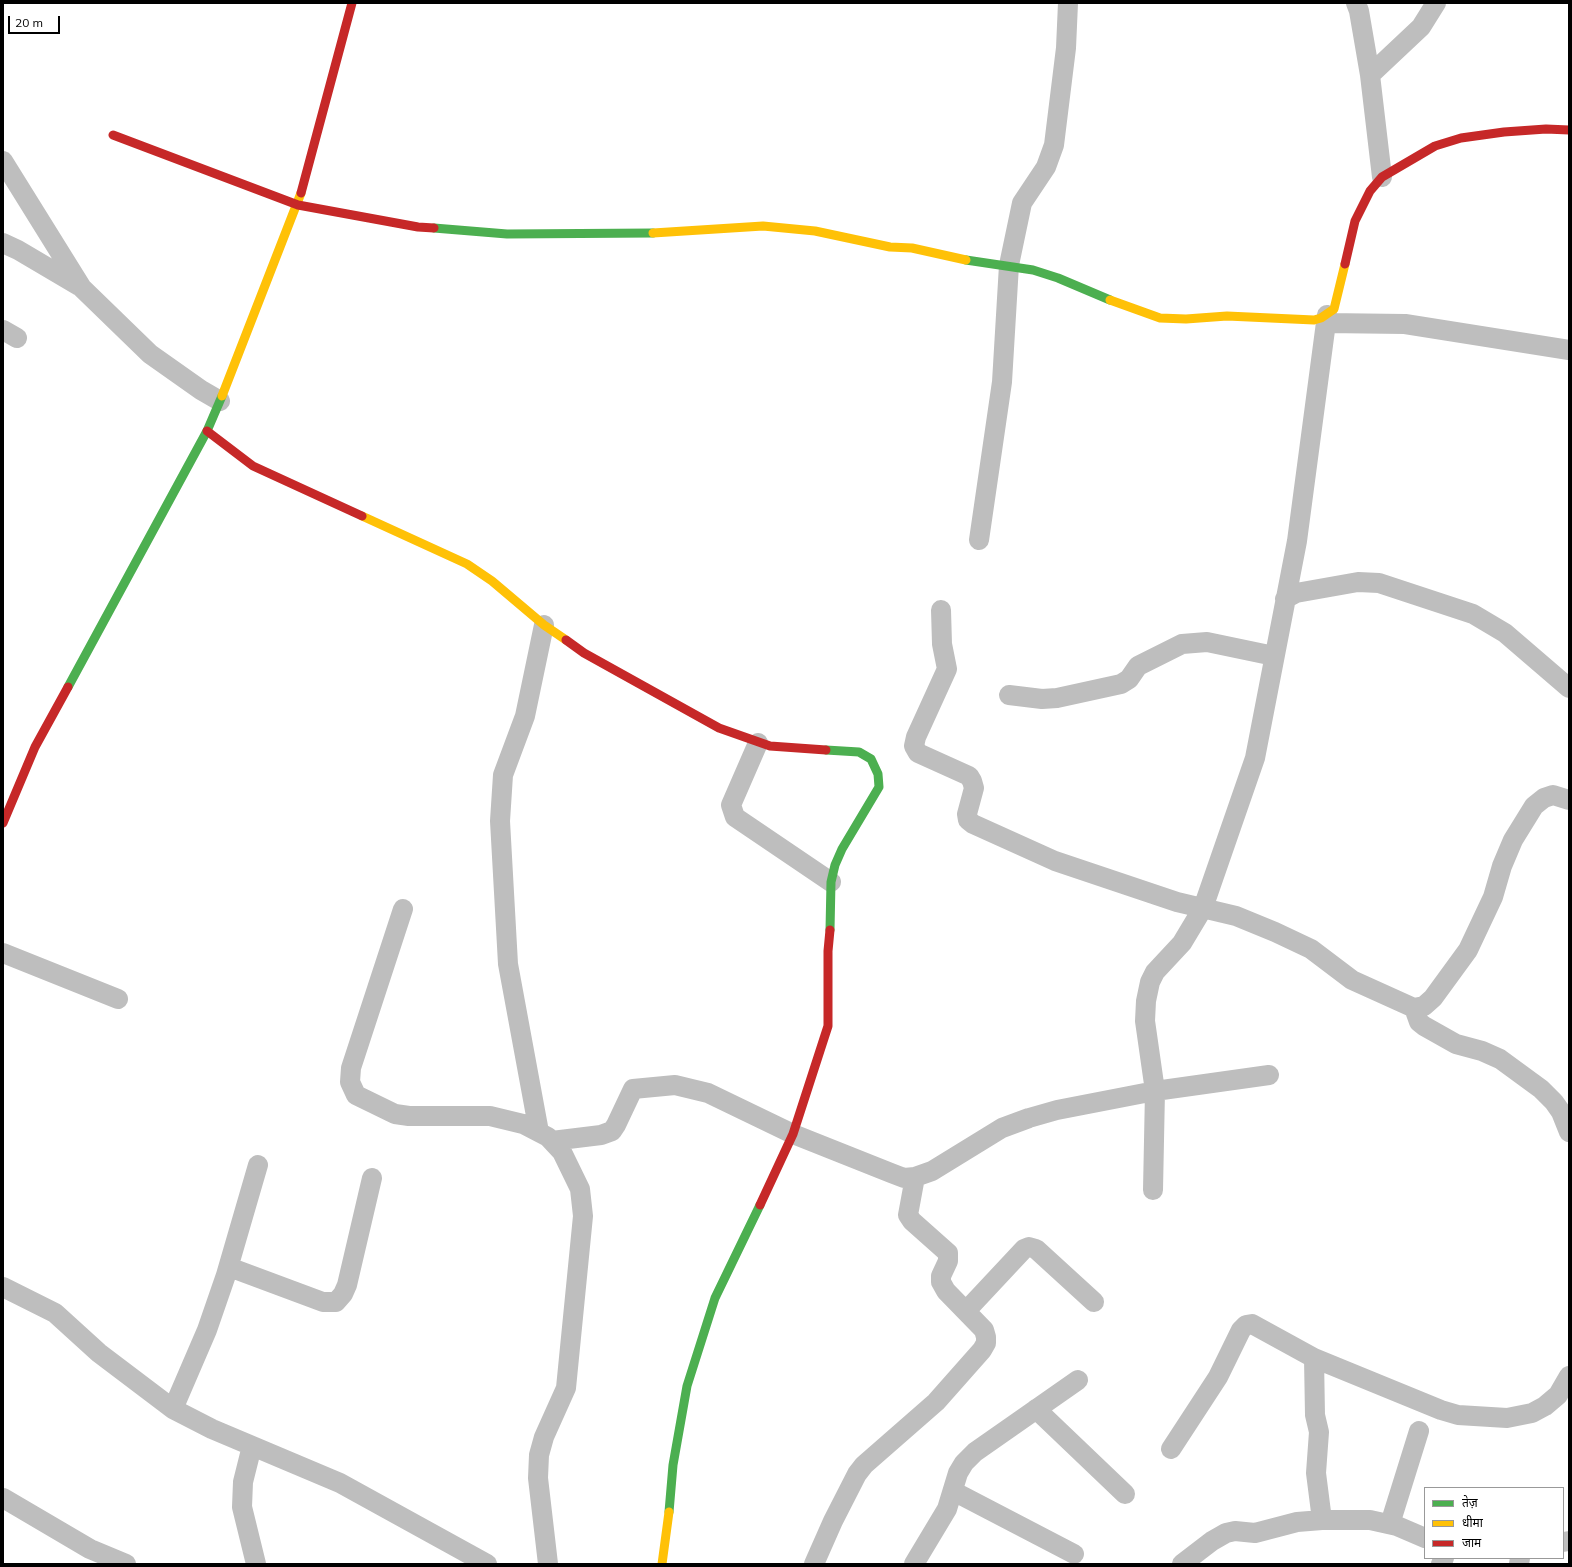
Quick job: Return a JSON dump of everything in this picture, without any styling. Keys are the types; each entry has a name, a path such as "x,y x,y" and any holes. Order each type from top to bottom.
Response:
{"street":[{"path":"5,814 35,747 207,431 220,401 298,205 352,3"},
{"path":"979,540 1002,382 1008,265 1022,203 1046,167 1054,145 1066,48 1068,3"},
{"path":"1356,3 1359,11 1370,75 1382,177"},
{"path":"1370,75 1421,26 1436,3"},
{"path":"1153,1190 1155,1091 1145,1021 1146,1001 1150,982 1155,972 1184,940 1203,908 1255,758 1297,541 1327,319 1334,309 1355,221 1370,191 1382,177 1435,146 1461,138 1504,132 1546,129 1569,130"},
{"path":"113,135 298,205 418,227 507,234 631,234 763,226 839,235 890,247 920,250 968,260 1033,270 1058,278 1102,298 1160,318 1186,319 1227,316 1314,320 1327,319 1405,324 1569,350"},
{"path":"3,161 82,288"},
{"path":"3,243 18,250 82,288 150,354 201,390 220,401"},
{"path":"207,431 253,466 467,564 492,581 544,625 608,667 719,728 770,746 859,752 870,759 878,774 879,787 842,849 835,865 831,882 831,919 828,951 828,1026 794,1134 740,1249 715,1298 687,1386 674,1465 669,1517 662,1564"},
{"path":"1285,599 1296,593 1358,582 1379,583 1473,614 1506,633 1569,688"},
{"path":"941,610 942,644 947,670 916,737 914,746 918,753 969,776 974,788 967,814 968,820 973,824 1054,860 1177,902 1236,916 1275,932 1311,949 1352,980 1414,1008 1424,1006 1433,998 1468,950 1493,897 1502,866 1512,840 1534,806 1544,798 1553,795 1569,800"},
{"path":"544,625 525,716 503,775 500,821 508,964 545,1137"},
{"path":"1008,695 1042,699 1057,698 1121,684 1129,679 1138,666 1182,644 1207,642 1274,656"},
{"path":"758,743 731,805 735,817 831,882"},
{"path":"403,909 351,1068 350,1082 356,1095 395,1114 409,1116 490,1116 522,1124 545,1137 562,1152 580,1189 583,1216 566,1388 547,1431 539,1455 538,1478 548,1564"},
{"path":"3,954 118,998"},
{"path":"1414,1008 1419,1022 1424,1026 1456,1044 1482,1051 1500,1059 1541,1089 1558,1107 1569,1132"},
{"path":"545,1137 601,1135 612,1131 633,1089 675,1085 708,1094 794,1134 904,1178 915,1177 932,1171 1002,1128 1057,1110 1155,1091 1269,1074"},
{"path":"173,1409 207,1330 229,1267 258,1165"},
{"path":"814,1564 833,1521 857,1474 864,1465 936,1402 982,1350 986,1336 984,1330 946,1291 941,1282 941,1276 948,1261 948,1253 912,1221 908,1215 915,1177"},
{"path":"229,1267 322,1302 336,1302 343,1294 347,1285 372,1178"},
{"path":"966,1311 1024,1249 1030,1247 1036,1249 1094,1302"},
{"path":"3,1287 55,1313 99,1353 173,1409 212,1429 340,1483 487,1564"},
{"path":"1171,1449 1218,1377 1241,1330 1246,1325 1252,1324 1259,1327 1314,1358 1441,1410 1458,1415 1507,1418 1532,1413 1545,1406 1558,1395 1569,1376"},
{"path":"1314,1358 1315,1415 1319,1432 1316,1473 1322,1520"},
{"path":"914,1564 947,1509 958,1473 964,1463 975,1452 1078,1380"},
{"path":"1036,1409 1125,1494"},
{"path":"1390,1524 1419,1431"},
{"path":"252,1446 243,1482 242,1507 256,1564"},
{"path":"953,1491 1074,1554"},
{"path":"3,1498 90,1549 126,1564"},
{"path":"1182,1564 1212,1541 1226,1533 1235,1531 1255,1533 1297,1522 1322,1520 1370,1520 1390,1524 1424,1538"}],"traffic: fast":[{"path":"434,228 507,234 653,233"},
{"path":"966,260 1033,270 1058,278 1110,300"},
{"path":"68,687 207,431 222,396"},
{"path":"826,750 859,752 871,759 878,774 879,787 842,849 835,865 831,882 830,930"},
{"path":"669,1512 673,1465 687,1386 715,1298 760,1205"}],"traffic: slow":[{"path":"222,396 301,193"},
{"path":"653,233 763,226 815,231 890,247 912,248 966,260"},
{"path":"1110,300 1160,318 1186,319 1227,316 1314,320 1321,318 1334,309 1345,264"},
{"path":"362,516 467,564 492,581 544,625 566,640"},
{"path":"662,1564 669,1512"}],"traffic: jam":[{"path":"301,193 352,3"},
{"path":"1345,264 1355,221 1370,191 1382,177 1435,146 1461,138 1504,132 1546,129 1569,130"},
{"path":"113,135 298,205 418,227 434,228"},
{"path":"207,431 253,466 362,516"},
{"path":"566,640 584,653 719,728 770,746 826,750"},
{"path":"3,823 35,747 68,687"},
{"path":"760,1205 793,1134 828,1026 828,951 830,930"}]}
